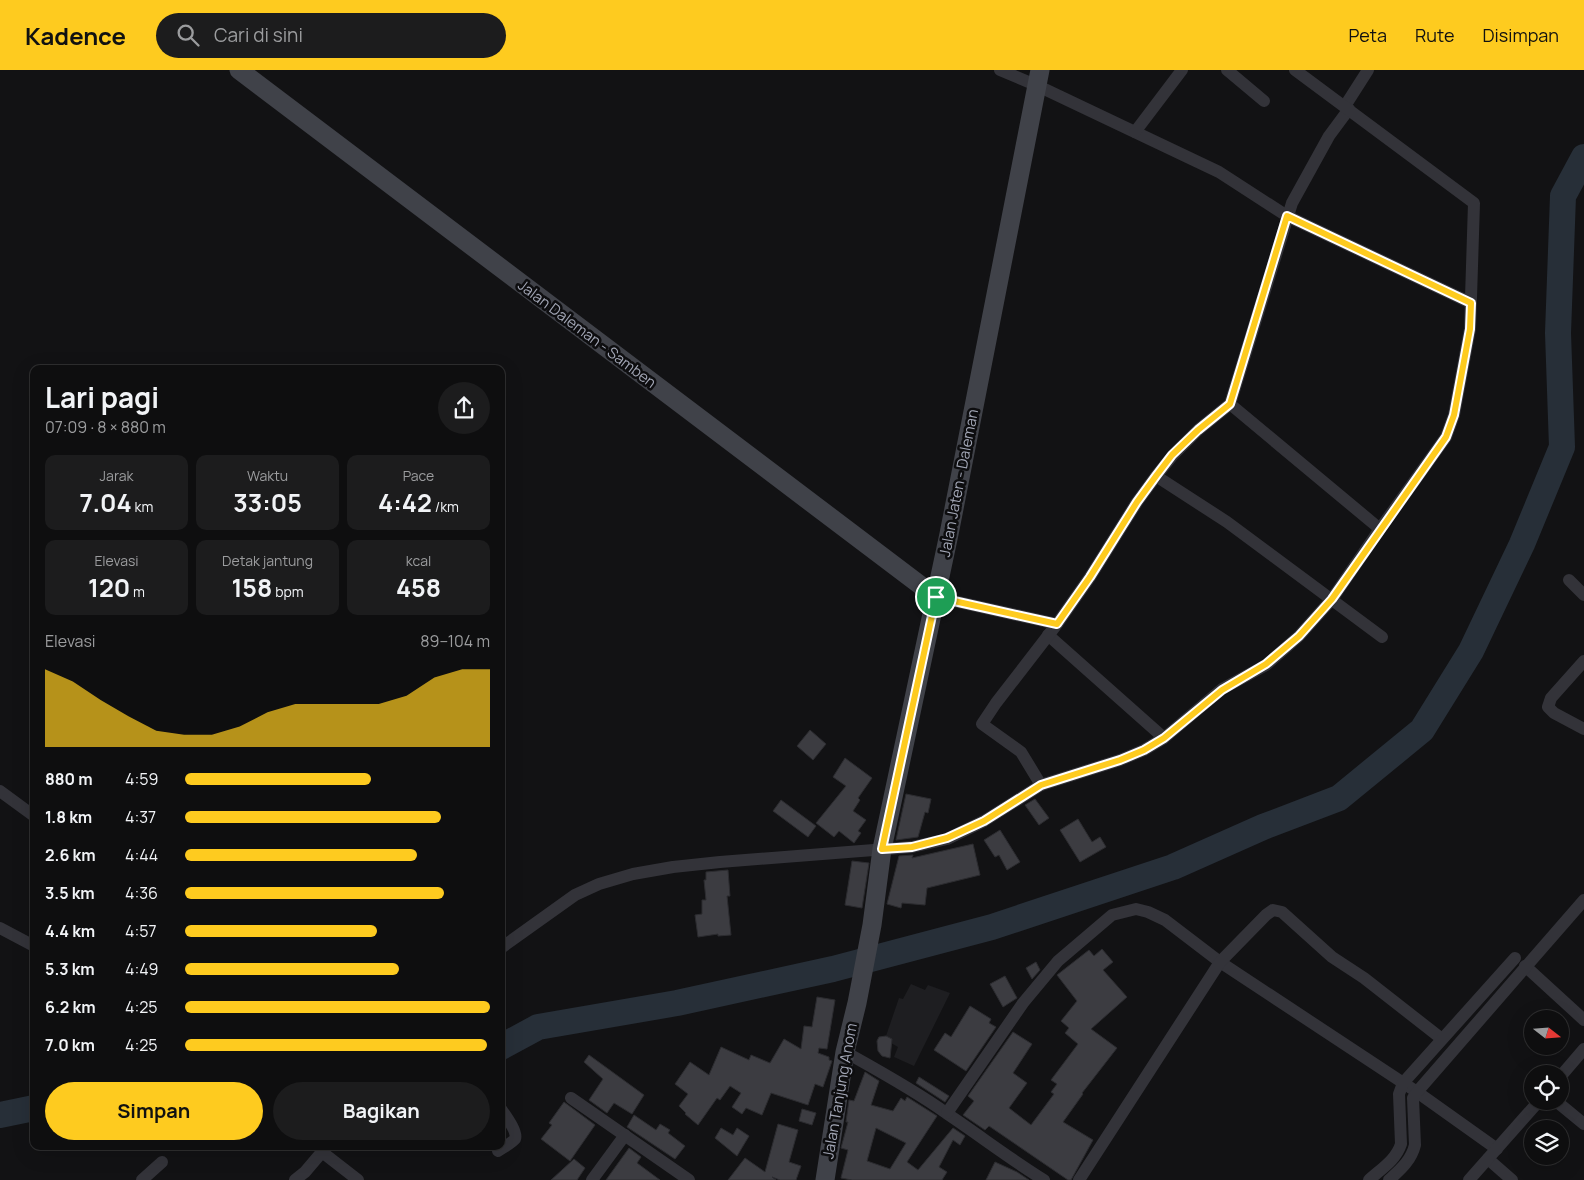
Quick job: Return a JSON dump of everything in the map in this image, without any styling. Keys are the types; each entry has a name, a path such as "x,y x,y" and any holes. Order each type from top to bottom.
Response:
{"main road":[{"name":"Jalan Daleman - Samben","path":"239,70 936,597"},
{"name":"Jalan Jaten - Daleman","path":"872,925 882,849 936,597 1039,78"},
{"name":"Jalan Tanjung Anom","path":"827,1180 844,1052 857,1002 872,925"}],"street":[{"path":"1000,70 1039,78 1135,132 1219,172 1287,216 1471,303"},
{"path":"1135,132 1182,70"},
{"path":"1227,70 1264,101"},
{"path":"505,945 575,895 599,884 633,874 711,863 912,847 956,835 984,821 1041,785 1120,760 1144,750 1161,735 1231,683 1266,664 1299,636 1329,597 1376,526 1446,437 1450,426 1470,329 1474,202 1295,70"},
{"path":"1041,785 1021,752 982,724 1057,624 1090,577 1137,502 1172,455 1198,430 1230,404 1292,203 1368,70"},
{"path":"1230,404 1376,526"},
{"path":"1156,476 1227,522 1382,637"},
{"path":"1569,580 1584,595"},
{"path":"936,597 1057,624"},
{"path":"1048,635 1161,735"},
{"path":"1584,661 1551,698 1548,707 1554,713 1584,729"},
{"path":"0,791 30,813"},
{"path":"1388,1180 1409,1160 1413,1153 1415,1145 1413,1098 1410,1088 1442,1039 1584,900"},
{"path":"947,1113 1023,1003 1058,961 1112,915 1136,910 1148,912 1165,920 1220,962 1410,1088 1497,1150"},
{"path":"1079,1180 1220,962 1266,915 1277,910 1282,912 1332,956 1364,978 1442,1039"},
{"path":"0,928 30,944"},
{"path":"1520,962 1584,1020"},
{"path":"1369,1180 1394,1158 1399,1151 1401,1144 1399,1094 1410,1088 1520,962"},
{"path":"1569,1066 1584,1049"},
{"path":"844,1052 903,1085 947,1113 1010,1159 1044,1180"},
{"path":"570,1098 689,1180"},
{"path":"1469,1180 1531,1110"},
{"path":"1567,1110 1584,1124"},
{"path":"505,1115 516,1136 514,1140 505,1146"},
{"path":"592,1180 625,1135"},
{"path":"295,1180 305,1172 324,1150"},
{"path":"326,1150 358,1180"},
{"path":"1488,1159 1512,1180"},
{"path":"142,1180 162,1162"}],"shaded area":[{"path":"911,984 925,990 928,985 950,993 914,1066 894,1057 898,1047 891,1043 886,1036 899,998 903,999"}],"building":[{"path":"810,730 826,744 813,760 797,746"},
{"path":"845,758 872,778 858,798 860,800 853,811 866,820 858,831 861,833 854,843 839,831 834,837 816,823 846,786 833,777"},
{"path":"906,794 931,799 928,813 925,812 918,837 896,840"},
{"path":"1035,799 1049,818 1039,825 1025,805"},
{"path":"781,800 816,826 808,837 773,811"},
{"path":"1078,819 1092,842 1100,837 1106,847 1080,862 1060,830"},
{"path":"1000,830 1020,862 1007,870 999,855 995,857 984,840"},
{"path":"973,844 980,875 927,888 925,905 902,903 901,908 887,904 899,856 913,855 912,858"},
{"path":"852,861 869,863 862,908 845,905"},
{"path":"728,870 730,896 727,896 731,935 718,936 718,934 698,937 695,915 702,914 702,900 706,900 704,880 706,880 706,872"},
{"path":"1102,949 1113,962 1103,970 1127,997 1091,1029 1117,1048 1082,1093 1063,1122 1093,1140 1071,1180 1068,1180 989,1126 985,1130 963,1115 974,1101 968,1096 1013,1032 1032,1044 1013,1073 1027,1083 1009,1108 1031,1125 1054,1094 1051,1092 1057,1084 1051,1080 1078,1044 1065,1033 1069,1028 1061,1021 1077,1001 1057,975 1089,950 1094,956"},
{"path":"1036,962 1040,970 1032,979 1026,968"},
{"path":"1005,976 1017,998 1003,1007 990,984"},
{"path":"817,997 835,1000 827,1049 819,1048 818,1053 829,1057 829,1060 832,1061 823,1087 815,1084 808,1105 771,1093 762,1115 746,1108 742,1114 732,1107 741,1093 730,1086 720,1100 717,1098 698,1125 685,1114 679,1106 688,1094 675,1084 690,1062 709,1075 721,1047 749,1060 751,1055 770,1063 784,1039 801,1049 804,1026 812,1027"},
{"path":"970,1006 991,1019 989,1023 996,1027 966,1071 934,1050 945,1033 951,1037"},
{"path":"886,1036 892,1039 890,1058 882,1056 878,1051 877,1041 879,1037"},
{"path":"589,1055 644,1095 632,1114 614,1103 607,1113 589,1100 603,1079 584,1062"},
{"path":"865,1072 879,1081 871,1105 893,1111 901,1098 905,1101 907,1097 937,1116 907,1162 918,1170 953,1128 965,1136 960,1145 953,1140 939,1167 947,1172 942,1180 852,1180 841,1178 848,1150 841,1148 848,1122 846,1122 849,1100 854,1101","holes":["876,1128 906,1143 890,1169 867,1161"]},
{"path":"919,1077 949,1096 945,1102 916,1083"},
{"path":"564,1102 595,1125 570,1161 541,1139 552,1125 549,1123"},
{"path":"802,1109 816,1113 812,1125 799,1121"},
{"path":"634,1115 656,1130 660,1124 670,1130 668,1133 685,1146 675,1159 627,1127"},
{"path":"778,1124 798,1130 789,1162 801,1166 796,1180 780,1180 772,1177 776,1180 728,1180 745,1158 765,1172"},
{"path":"721,1128 733,1135 737,1128 749,1136 737,1156 715,1138"},
{"path":"629,1148 641,1157 637,1163 660,1180 606,1180"},
{"path":"574,1159 585,1168 577,1180 551,1180"},
{"path":"995,1162 1017,1172 1029,1180 986,1180"}],"waterway":[{"path":"505,1045 538,1027 677,1003 833,969 992,927 1173,867 1263,827 1339,798 1422,730 1471,651 1522,544 1562,447 1558,333 1563,196 1584,157"},
{"path":"0,1115 30,1109"}],"route":[{"path":"1287,216 1471,303 1470,329 1454,415 1446,437 1332,599 1299,636 1266,664 1231,683 1210,698 1164,738 1144,750 1120,760 1041,785 964,832 912,847 882,849 936,597 1057,624 1090,577 1137,502 1172,455 1198,430 1230,404 1287,216"}]}
